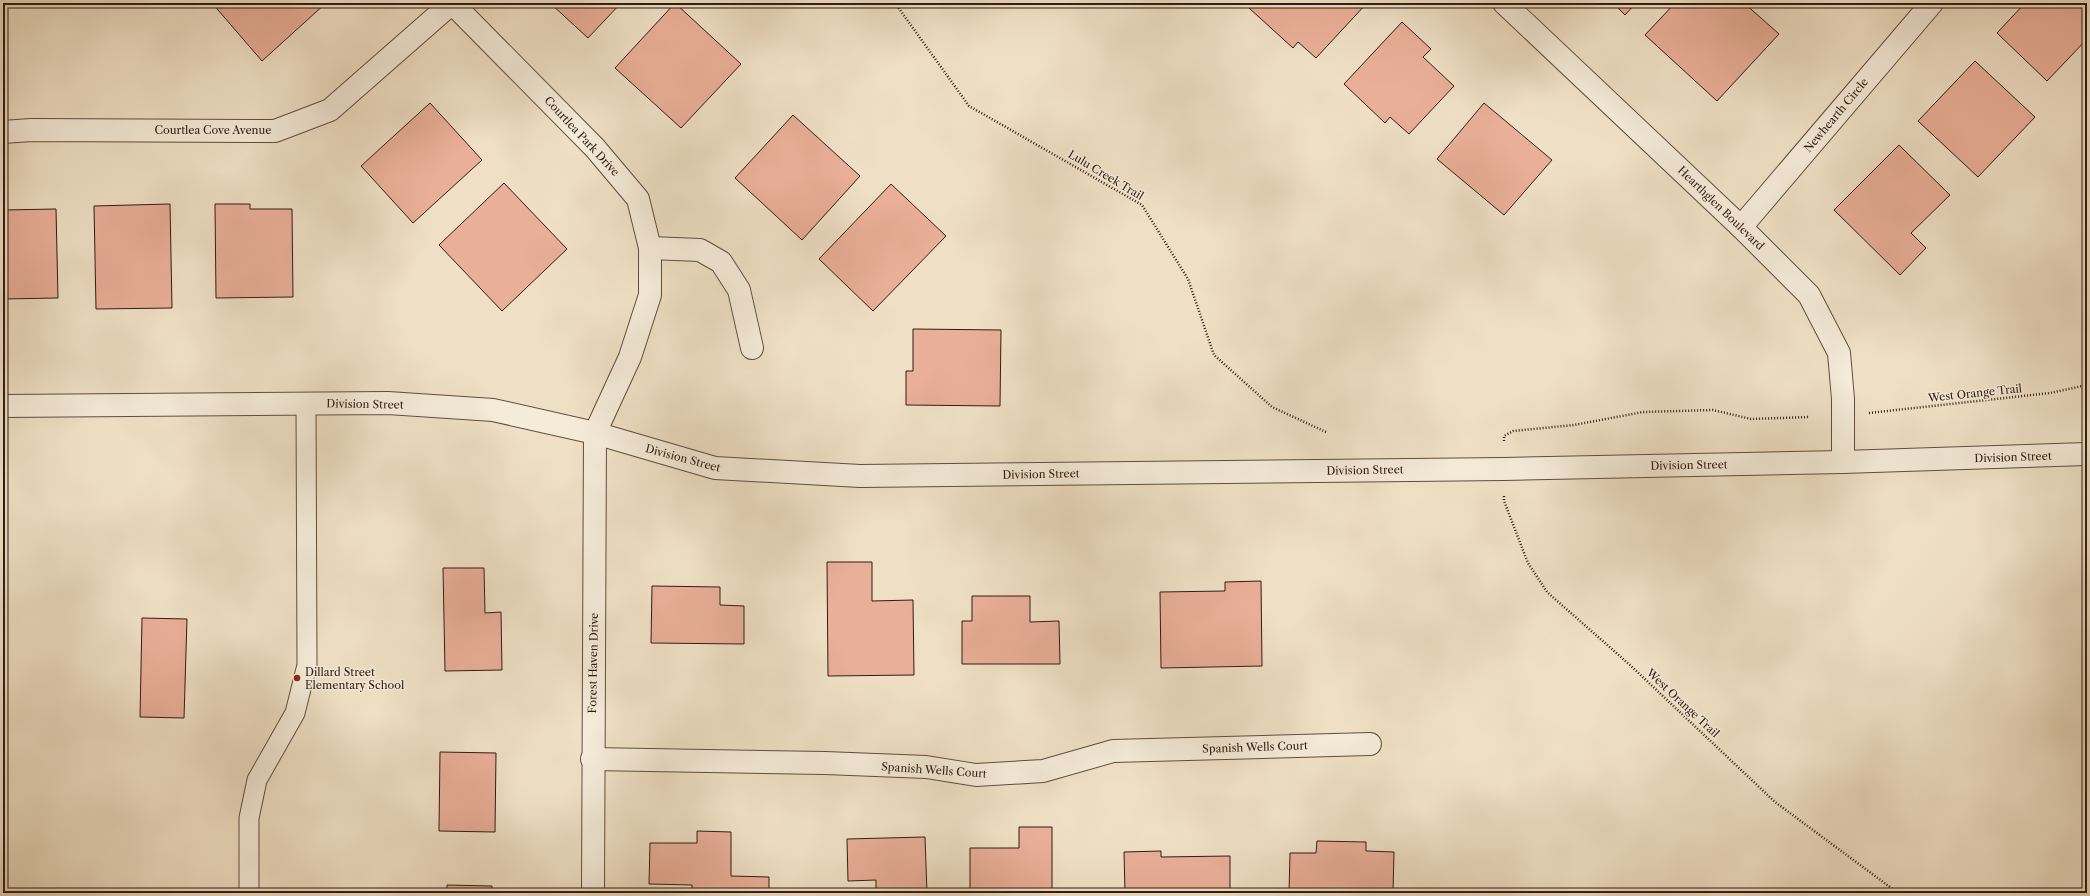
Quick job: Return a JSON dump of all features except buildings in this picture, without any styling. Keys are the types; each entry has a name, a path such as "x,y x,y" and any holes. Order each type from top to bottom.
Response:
{"street":[{"name":"Courtlea Cove Avenue","path":"3,132 32,130 275,131 330,110 452,3"},
{"name":"Courtlea Park Drive","path":"452,3 595,148 638,199 650,248 650,295 630,357 595,433"},
{"name":"Hearthglen Boulevard","path":"1504,3 1741,227 1809,295 1838,353 1843,400 1843,462"},
{"name":"Newhearth Circle","path":"1741,227 1932,3"},
{"path":"650,248 700,250 721,262 739,290 752,348"},
{"name":"Division Street","path":"3,406 388,403 493,410 595,433 715,468 860,476 1512,469 1843,462 2087,454"},
{"name":"Forest Haven Drive","path":"593,893 592,759 595,433"},
{"name":"Spanish Wells Court","path":"592,759 825,763 926,767 976,775 1043,771 1113,751 1370,744"}],"lane":[{"path":"249,893 249,818 257,780 295,713 307,665 306,403"}],"path":[{"name":"Lulu Creek Trail","path":"895,3 969,106 1142,205 1188,279 1214,355 1272,407 1326,432"},
{"name":"West Orange Trail","path":"1865,414 2050,393 2087,385"},
{"path":"1504,442 1504,436 1514,431 1574,425 1643,412 1713,410 1751,419 1810,417"},
{"name":"West Orange Trail","path":"1504,490 1504,501 1528,563 1547,592 1630,665 1775,802 1898,893"}],"place":[{"name":"Dillard Street Elementary School","path":"297,678"}]}
